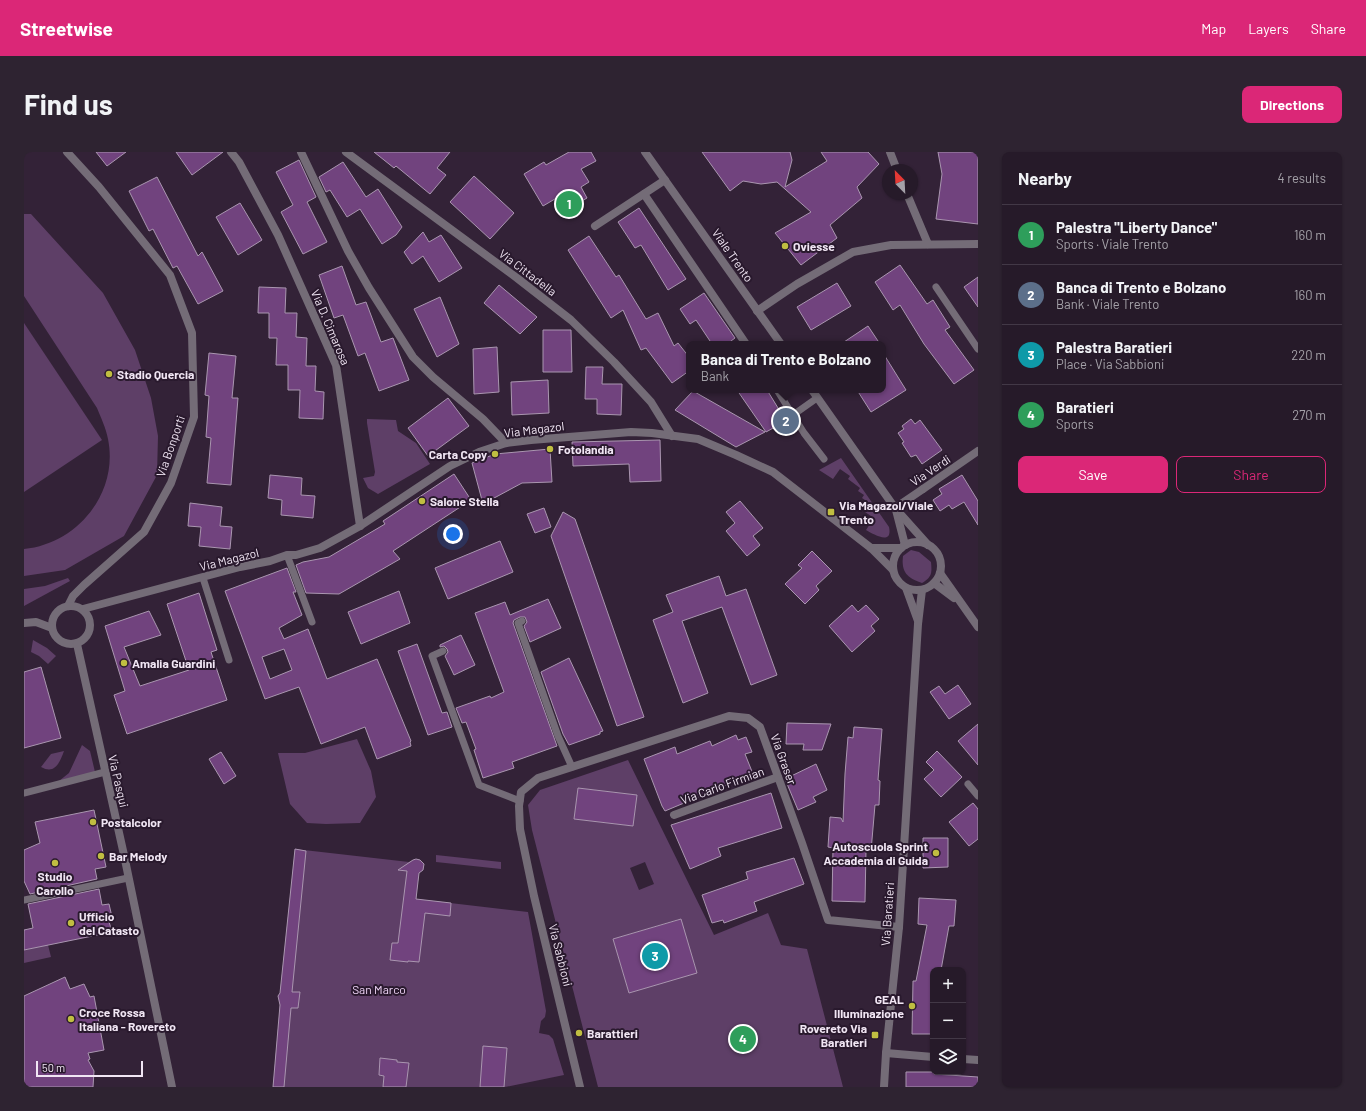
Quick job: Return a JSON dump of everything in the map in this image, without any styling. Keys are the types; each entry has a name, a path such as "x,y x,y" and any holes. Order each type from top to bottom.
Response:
{"street":[{"name":"Via Bonporti","path":"67,152 99,187 170,275 192,333 194,417 171,483 144,532 84,585 73,596 68,606"},
{"name":"Via D. Cimarosa","path":"232,152 239,162 278,236 336,365 360,526"},
{"path":"300,152 348,251 369,288 413,357 433,377 483,419 506,443"},
{"name":"Via Cittadella","path":"346,152 517,278 571,320 614,362 651,402 672,436"},
{"name":"Viale Trento","path":"645,152 779,341"},
{"path":"890,152 895,164"},
{"path":"595,226 665,180"},
{"path":"644,194 744,341"},
{"path":"910,200 928,244"},
{"path":"757,310 797,284 853,252 890,245 978,244"},
{"path":"814,393 896,508 939,557 941,564 940,573 934,583 922,590 906,588 900,584 893,570 894,557 903,547"},
{"name":"Via Magazol","path":"83,610 240,567 270,561 287,554 296,555 320,548 360,526 450,466 479,452 506,443 631,432 698,439 773,472 871,548 893,570"},
{"name":"Via Verdi","path":"896,508 978,451"},
{"path":"896,508 903,547"},
{"path":"871,548 903,547 920,542 928,545"},
{"path":"940,573 978,627"},
{"path":"934,583 959,601"},
{"name":"Via Baratieri","path":"906,588 918,624"},
{"name":"Via Baratieri","path":"884,1087 899,927 918,624 922,590"},
{"path":"68,606 76,606 83,610 89,616 91,624 90,633 85,640 77,644 69,645 61,642 55,636 52,628 52,620 56,614 61,609 68,606"},
{"path":"24,623 36,622 52,628"},
{"name":"Via Pasqui","path":"77,644 172,1087"},
{"name":"Via Graser","path":"520,829 519,806 521,792 538,778 656,738 729,716 748,718 760,727 828,920 899,927"},
{"name":"Via Carlo Firmian","path":"674,814 778,777"},
{"name":"Via Sabbioni","path":"520,829 534,896 580,1087"},
{"path":"886,1054 930,1057"},
{"path":"966,1059 978,1060"}],"lane":[{"path":"936,287 978,349"},
{"path":"779,393 792,415 824,459"},
{"path":"792,415 817,398"},
{"path":"287,554 312,622"},
{"path":"203,578 229,660"},
{"path":"522,621 518,623 572,767"},
{"path":"443,651 432,656 475,764 479,785 520,801"},
{"path":"24,793 105,772"},
{"path":"968,784 978,796"},
{"path":"24,900 128,878"}],"green space":[{"name":"Stadio Quercia","path":"24,214 31,214 103,293 135,350 151,398 158,436 157,475 124,536 65,570 24,576 24,549 43,545 61,537 77,526 90,512 100,496 107,478 110,459 107,435 97,408 24,296"},
{"path":"24,323 102,440 24,492"},
{"path":"367,419 396,420 398,431 416,443 430,464 378,494 368,488 363,478 374,476 375,472"},
{"path":"841,458 889,527 888,536 882,537 866,530 874,518 865,512 871,504 862,498 864,495 858,491 860,488 848,479 850,476 840,469 833,479 819,470"},
{"path":"911,550 919,552 931,562 931,574 928,579 922,583 912,579 904,570 903,556"},
{"path":"68,578 70,581 24,606 24,589 45,586"},
{"path":"33,640 47,648 56,656 48,664 39,656 31,652"},
{"path":"357,739 371,771 376,797 360,823 307,823 290,804 278,753 305,753"},
{"path":"82,745 90,751 95,772 59,781 69,773"},
{"path":"64,751 59,763 56,766 50,769 41,767 51,754"},
{"path":"628,760 714,935 768,913 781,945 807,949 843,1087 598,1087 532,830 528,805 540,790","holes":["578,788 637,795 633,826 574,819","645,862 654,884 639,890 630,868","680,919 697,972 629,993 613,939"]},
{"name":"San Marco","path":"295,849 409,862 413,860 420,860 424,864 423,870 419,873 416,899 528,912 546,1011 545,1017 541,1021 539,1033 549,1035 553,1039 564,1075 505,1087 273,1087 280,1005 278,996 280,993"},
{"path":"436,855 501,862 501,869 436,862"},
{"path":"48,945 51,957 24,963 24,950"}],"building":[{"path":"96,152 126,152 107,166"},
{"path":"176,152 223,152 192,175"},
{"path":"374,152 450,152 437,168 446,175 430,194 396,166 394,168"},
{"path":"569,152 591,152 596,161 581,169 589,182 581,187 587,198 568,209 560,196 543,206 524,174 544,162 546,165"},
{"path":"702,152 790,152 792,160 785,187 827,161 821,152 868,152 879,164 857,187 862,198 830,225 837,238 801,265 775,233 811,212 777,182 761,184 743,181 730,191"},
{"path":"938,152 978,152 978,224 936,219 942,174"},
{"path":"299,160 316,197 307,202 327,242 303,254 281,212 293,205 276,172"},
{"path":"343,162 366,197 378,189 402,227 396,235 382,244 360,209 347,217 330,190 326,192 319,177"},
{"path":"474,176 514,213 490,239 450,202"},
{"path":"157,177 198,256 202,252 223,291 198,304 177,266 173,268 153,229 149,231 129,191"},
{"path":"240,203 262,240 238,255 216,217"},
{"path":"639,208 686,279 668,290 641,245 635,248 618,222"},
{"path":"423,232 429,242 441,235 462,268 439,282 423,256 412,264 404,252"},
{"path":"589,236 616,277 619,275 646,319 658,313 674,346 678,343 686,353 686,373 672,383 646,348 641,350 623,310 611,318 568,250"},
{"path":"900,265 927,304 933,300 950,327 945,330 974,370 954,384 924,344 900,305 893,310 875,282"},
{"path":"342,266 356,305 366,302 381,342 393,338 409,380 379,391 365,353 358,356 343,315 334,318 319,275"},
{"path":"978,277 978,307 964,287"},
{"path":"837,283 851,306 811,330 797,307"},
{"path":"499,285 537,317 520,334 484,303"},
{"path":"259,287 286,288 285,313 297,313 296,337 307,338 306,366 316,366 315,391 324,392 323,419 299,418 300,390 288,390 288,365 276,365 277,338 269,338 269,313 258,313"},
{"path":"704,293 735,338 731,341 710,341 696,320 690,324 680,309"},
{"path":"440,297 459,344 437,357 414,309"},
{"path":"868,326 878,341 846,341"},
{"path":"543,330 571,330 572,372 543,372"},
{"path":"497,347 499,392 474,394 473,349"},
{"path":"209,353 236,356 232,398 238,398 231,485 207,483 211,438 206,437 209,396 205,395"},
{"path":"886,358 906,390 871,412 859,393 886,393"},
{"path":"586,367 603,367 602,384 622,384 621,415 597,414 597,399 585,399"},
{"path":"548,380 549,413 512,415 511,382"},
{"path":"691,393 697,393 765,432 736,447 675,410"},
{"path":"739,393 769,393 786,421 766,432"},
{"path":"448,398 469,426 428,456 408,428"},
{"path":"911,419 915,424 920,420 942,450 922,464 916,455 911,457 902,443 904,442 898,433 904,429 902,426"},
{"path":"660,440 661,481 630,482 629,464 573,466 572,442"},
{"path":"550,449 552,482 522,483 483,504 472,463 495,454"},
{"path":"454,474 471,500 393,551 400,559 339,594 306,593 296,565 303,562 329,557 385,524 383,521"},
{"path":"270,475 302,478 301,495 315,496 313,518 281,515 282,500 268,498"},
{"path":"962,475 978,501 978,525 964,502 952,509 949,505 940,511 933,500 942,494 939,489"},
{"path":"740,501 763,528 753,536 760,545 747,556 726,531 735,523 726,512"},
{"path":"190,503 222,507 220,526 232,527 230,549 199,546 201,527 188,526"},
{"path":"544,508 551,527 535,533 527,514"},
{"path":"563,512 575,519 644,717 617,726 551,536"},
{"path":"500,541 513,572 448,599 435,568"},
{"path":"812,551 832,571 816,586 819,590 805,604 785,584 802,568 798,565"},
{"path":"287,568 296,592 293,592 302,615 279,628 284,639 308,629 327,679 377,659 411,741 411,746 377,759 365,727 321,744 299,687 265,699 225,591","holes":["284,649 292,670 270,679 262,657"]},
{"path":"719,576 726,596 746,589 777,675 751,685 722,607 682,621 708,693 683,703 653,620 673,612 666,595"},
{"path":"399,591 410,623 361,644 348,612"},
{"path":"199,593 217,650 211,652 227,700 127,734 114,695 125,691 105,626 149,611 161,635 124,647 140,686 189,670 167,604"},
{"path":"548,599 561,628 530,642 524,626 527,622 525,617 520,617 514,620 513,623 557,746 512,762 514,768 483,778 474,750 476,749 466,722 462,723 456,708 490,696 491,698 504,692 475,613 505,602 510,615"},
{"path":"852,605 858,612 866,605 879,619 871,626 875,631 852,652 829,626"},
{"path":"461,635 475,665 454,675 445,656 448,652 447,649 444,646 440,647 440,645"},
{"path":"417,644 442,713 447,712 452,727 428,735 398,651"},
{"path":"569,658 603,731 600,732 600,734 569,745 563,734 541,672"},
{"path":"41,667 61,738 24,748 24,672"},
{"path":"958,685 971,704 949,719 930,692 939,686 945,694"},
{"path":"787,723 831,724 822,750 803,750 804,744 786,744"},
{"path":"978,724 978,765 958,741"},
{"path":"854,727 882,729 878,780 880,781 879,805 875,805 871,851 866,850 865,902 832,901 833,848 828,847 830,817 841,818 843,822 848,737 853,738"},
{"path":"736,735 738,740 746,737 752,752 745,754 753,774 665,811 644,759 675,747 677,754 710,741 712,746"},
{"path":"937,751 962,777 941,797 924,779 934,770 926,762"},
{"path":"221,752 236,776 224,784 209,759"},
{"path":"816,764 827,790 813,797 816,802 798,810 785,779"},
{"path":"578,788 637,795 633,826 574,819"},
{"path":"771,793 782,828 718,848 721,856 690,869 671,825"},
{"path":"973,803 978,809 978,839 969,846 949,822"},
{"path":"94,810 106,867 95,869 97,879 30,894 24,881 24,850 40,843 35,822"},
{"name":"Autoscuola Sprint Accademia di Guida","path":"923,838 948,838 948,867 923,868"},
{"path":"295,849 306,851 292,992 300,992 298,1008 291,1008 284,1087 273,1087 280,1005 278,996 280,993"},
{"path":"794,858 804,884 754,902 757,911 724,923 723,920 712,923 702,895 748,879 746,872"},
{"path":"416,859 420,860 424,864 423,870 419,873 416,899 451,903 450,916 425,913 419,962 390,960 392,943 398,943 407,871 398,870"},
{"name":"Ufficio del Catasto","path":"99,889 102,905 109,904 112,917 108,918 112,932 24,950 24,930 33,928 28,904"},
{"path":"919,898 956,900 954,926 949,926 942,967 930,967 930,1034 912,1034 913,981 916,981 927,925 918,924"},
{"path":"681,919 697,973 629,993 613,939"},
{"path":"65,977 70,989 84,984 90,997 94,996 104,1050 88,1053 90,1059 88,1060 94,1071 93,1087 28,1087 24,1084 24,996"},
{"path":"483,1046 507,1048 504,1087 480,1087"},
{"path":"380,1058 409,1063 406,1087 383,1087 384,1076 379,1075"},
{"path":"906,1072 930,1072 930,1075 978,1077 978,1087 906,1087"}],"place":[{"name":"Palestra \"Liberty Dance\"","path":"569,204"},
{"name":"Oviesse","path":"785,246"},
{"name":"Stadio Quercia","path":"109,374"},
{"name":"Banca di Trento e Bolzano","path":"786,421"},
{"name":"Fotolandia","path":"550,449"},
{"name":"Carta Copy","path":"495,454"},
{"name":"Salone Stella","path":"422,501"},
{"name":"Via Magazol/Viale Trento","path":"831,512"},
{"name":"Amalia Guardini","path":"124,663"},
{"name":"Postalcolor","path":"93,822"},
{"name":"Autoscuola Sprint Accademia di Guida","path":"936,853"},
{"name":"Bar Melody","path":"101,856"},
{"name":"Studio Carollo","path":"55,863"},
{"name":"Ufficio del Catasto","path":"71,923"},
{"name":"Palestra Baratieri","path":"655,956"},
{"name":"GEAL Illuminazione","path":"912,1006"},
{"name":"Croce Rossa Italiana - Rovereto","path":"71,1019"},
{"name":"Barattieri","path":"579,1033"},
{"name":"Rovereto Via Baratieri","path":"875,1035"},
{"name":"Baratieri","path":"743,1039"}]}
